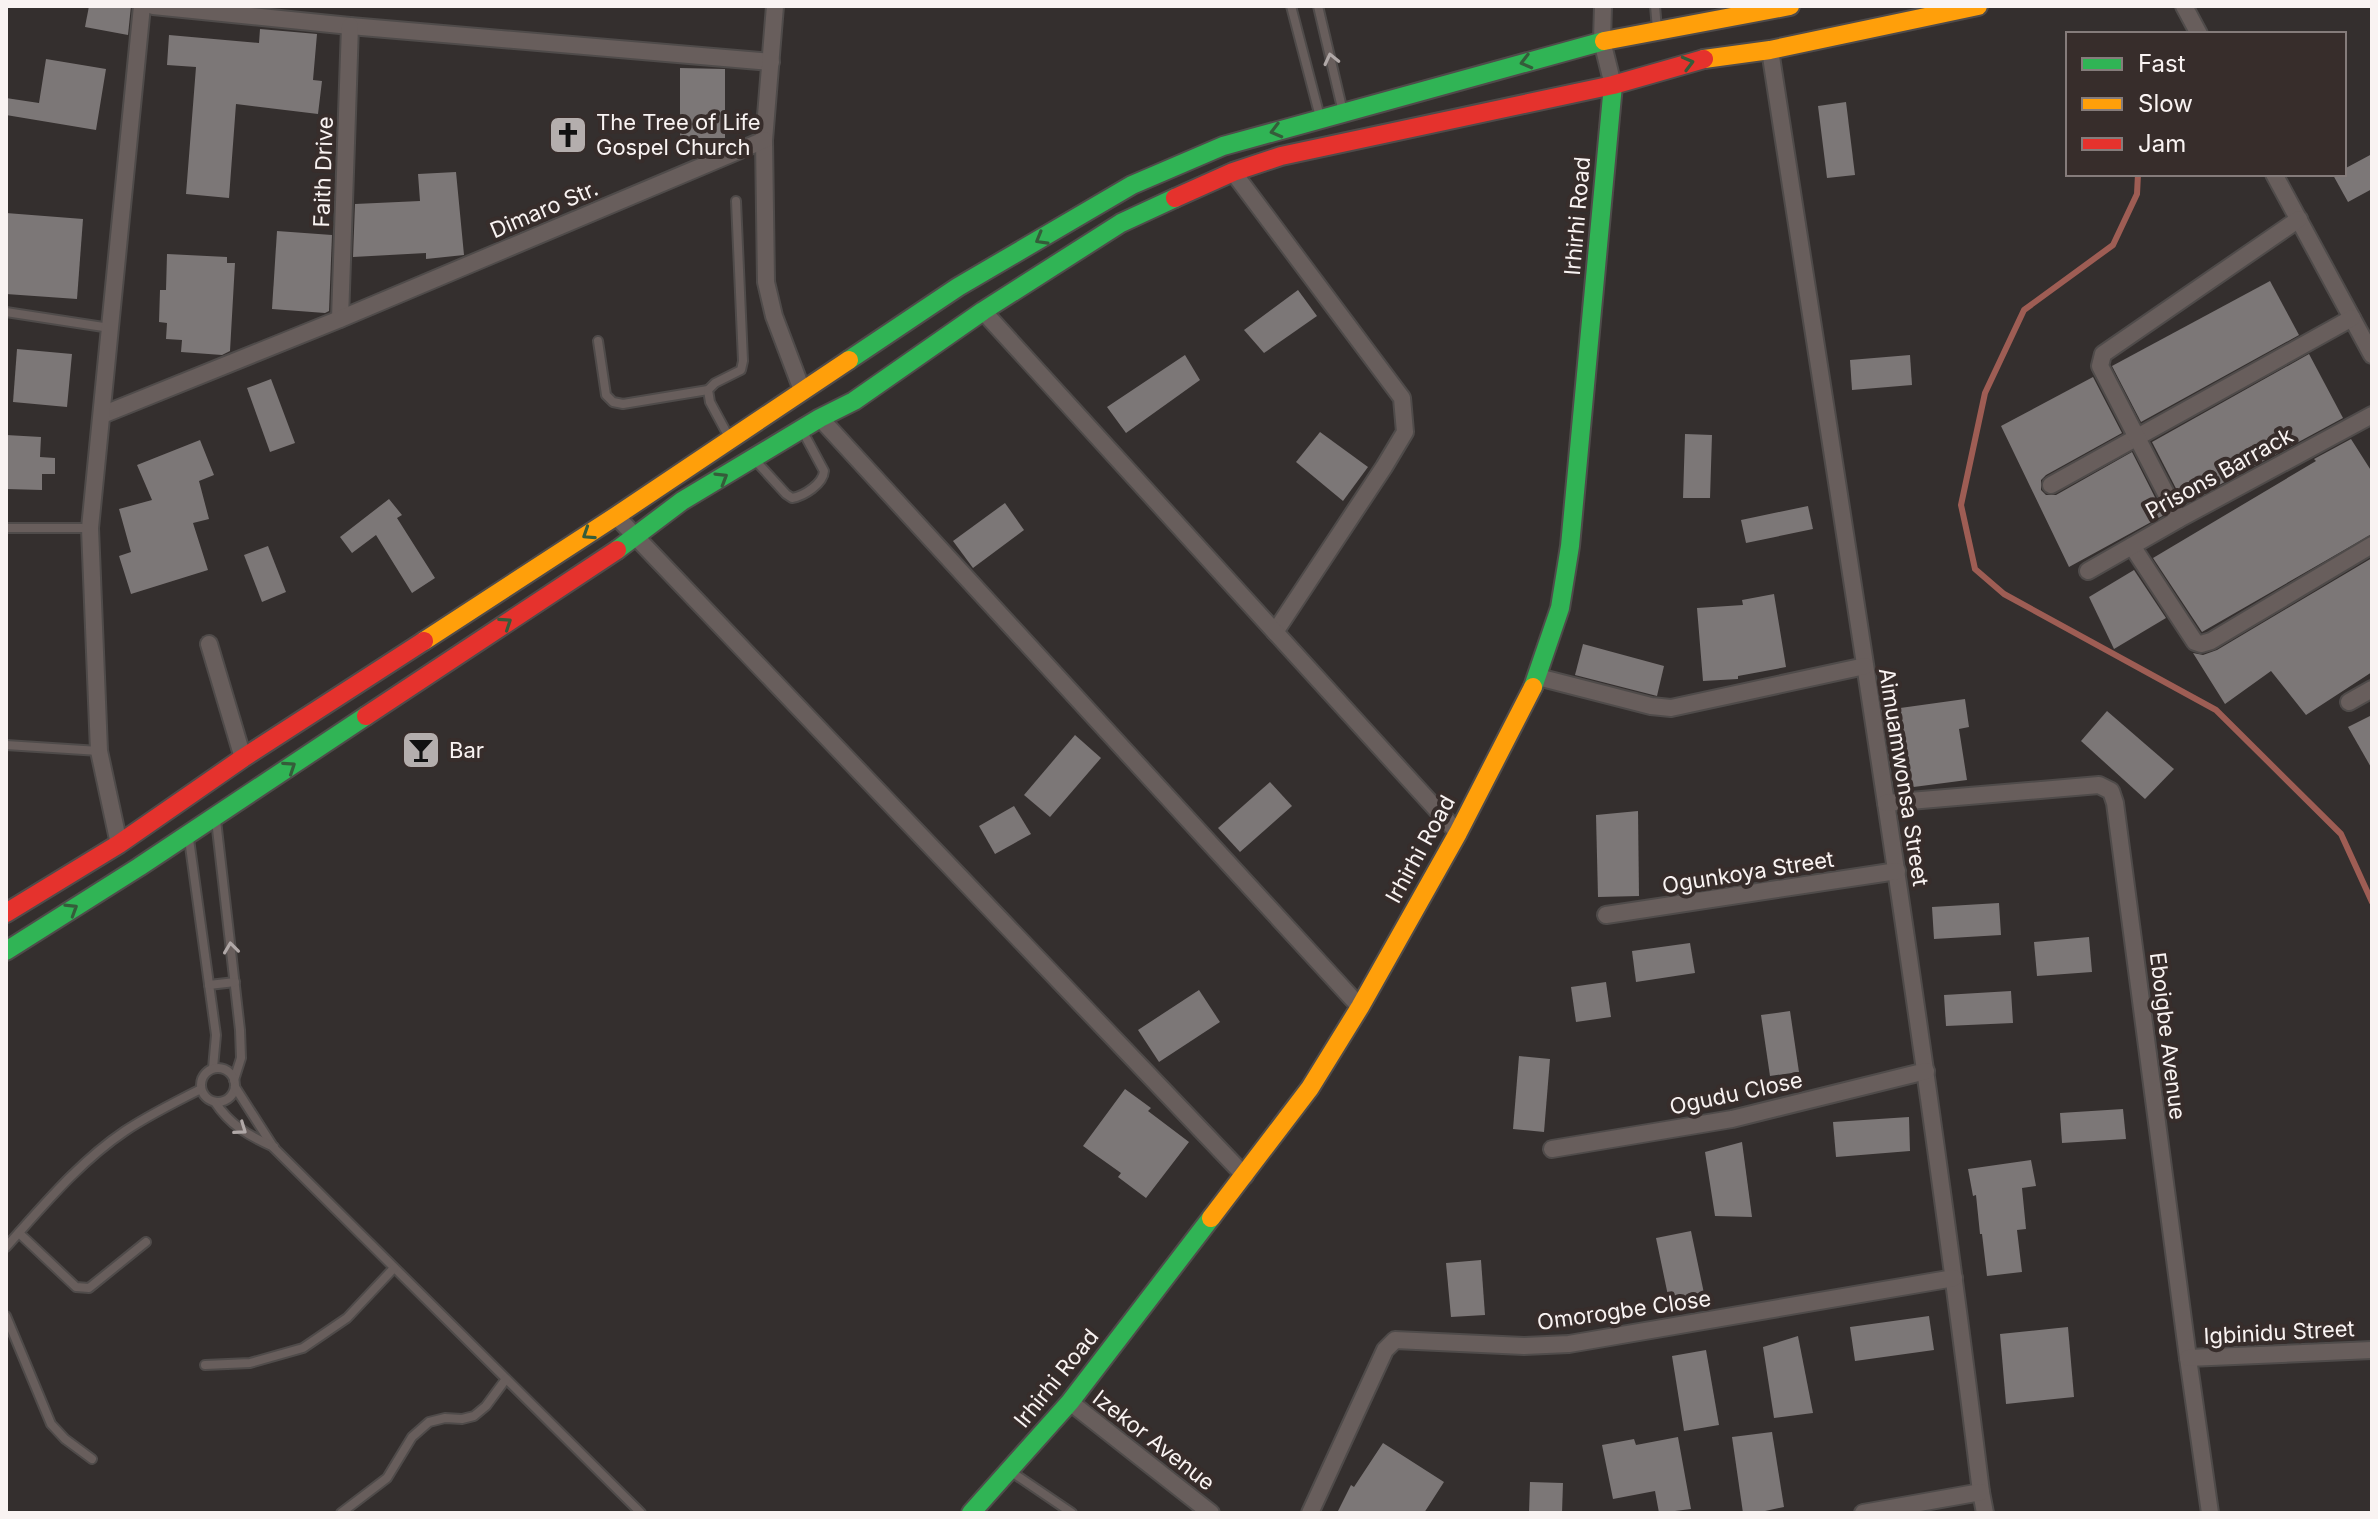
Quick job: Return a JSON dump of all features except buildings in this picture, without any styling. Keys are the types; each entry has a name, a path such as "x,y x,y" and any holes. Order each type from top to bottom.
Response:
{"main road":[{"path":"6,951 189,834 638,536 682,501 854,401 983,311 1121,223 1233,172 1281,156 1613,85 1694,60 1770,50 1978,6"},
{"path":"6,913 119,844 243,758 616,516 958,287 1132,185 1223,146 1602,41 1718,13 1778,7"},
{"name":"Irhirhi Road","path":"971,1513 1070,1402 1310,1088 1360,1007 1458,833 1538,677 1560,608 1570,546 1613,85"}],"street":[{"path":"119,844 99,751 90,528 142,6"},
{"path":"153,6 771,62"},
{"path":"775,6 764,140 766,282 774,316 802,390"},
{"path":"1603,6 1602,41 1613,85"},
{"path":"2184,6 2198,32"},
{"name":"Faith Drive","path":"340,319 350,26"},
{"name":"Aimuamwonsa Street","path":"1770,50 1897,871 1985,1513"},
{"name":"Dimaro Str.","path":"102,415 340,319 764,140"},
{"path":"1233,172 1402,398 1405,432 1275,632"},
{"path":"2275,176 2372,355"},
{"path":"2179,519 2100,366 2103,354 2299,219"},
{"path":"983,311 1458,833"},
{"path":"2051,485 2352,318"},
{"name":"Prisons Barrack","path":"2088,571 2372,415"},
{"path":"820,418 1360,1007"},
{"path":"616,516 1245,1176"},
{"path":"2132,546 2195,642 2201,644 2211,641 2372,545"},
{"path":"209,644 243,758"},
{"path":"1538,677 1651,706 1671,708 1865,666"},
{"path":"2349,702 2372,689"},
{"name":"Eboigbe Avenue","path":"1886,803 2099,785 2111,791 2118,819 2210,1513"},
{"name":"Ogunkoya Street","path":"1606,915 1897,871"},
{"name":"Ogudu Close","path":"1552,1149 1732,1119 1926,1071"},
{"name":"Omorogbe Close","path":"1310,1513 1385,1350 1395,1340 1524,1346 1569,1344 1954,1278"},
{"name":"Igbinidu Street","path":"2188,1358 2372,1350"},
{"name":"Izekor Avenue","path":"1070,1402 1211,1513"},
{"path":"1863,1513 1981,1492"}],"lane":[{"path":"1291,6 1321,119"},
{"path":"1318,6 1343,113"},
{"path":"1655,6 1657,30"},
{"path":"598,341 606,395 613,402 623,404 708,390 741,370 736,201"},
{"path":"6,312 111,328"},
{"path":"708,390 710,402 730,439"},
{"path":"753,459 786,494 792,498 799,497 824,477 824,471 802,430"},
{"path":"6,528 90,528"},
{"path":"6,745 99,751"},
{"path":"189,834 216,1035 213,1068 203,1076 201,1089 209,1100 215,1102 228,1098 235,1084 242,1049 216,816"},
{"path":"209,985 235,982"},
{"path":"213,1068 226,1070 274,1148 641,1513"},
{"path":"6,1247 90,1158 123,1132 201,1089"},
{"path":"215,1102 226,1118 240,1130 274,1148"},
{"path":"19,1233 76,1287 89,1288 146,1242"},
{"path":"205,1365 250,1363 303,1348 347,1318 394,1268"},
{"path":"6,1316 51,1424 92,1459"},
{"path":"341,1513 387,1478 412,1437 429,1422 474,1416 486,1406 506,1379"},
{"path":"1010,1470 1072,1513"}],"waterway":[{"path":"2138,176 2137,194 2113,245 2024,310 1985,393 1961,505 1975,569 2004,594 2216,710 2341,834 2372,902"}],"traffic: fast":[{"path":"849,360 958,287 1132,185 1223,146 1604,41"},
{"path":"1533,687 1560,608 1570,546 1613,85"},
{"path":"617,550 682,501 854,401 983,311 1121,223 1175,198"},
{"path":"6,951 366,716"},
{"path":"971,1513 1070,1402 1211,1218"}],"traffic: slow":[{"path":"1604,41 1790,6"},
{"path":"1704,59 1770,50 1978,6"},
{"path":"424,641 849,360"},
{"path":"1211,1218 1310,1088 1360,1007 1458,833 1533,687"}],"traffic: jam":[{"path":"1175,198 1233,172 1281,156 1613,85 1704,59"},
{"path":"366,716 617,550"},
{"path":"6,913 119,844 243,758 424,641"}],"place":[{"name":"The Tree of Life Gospel Church","path":"568,135"},
{"name":"Bar","path":"421,750"}]}
